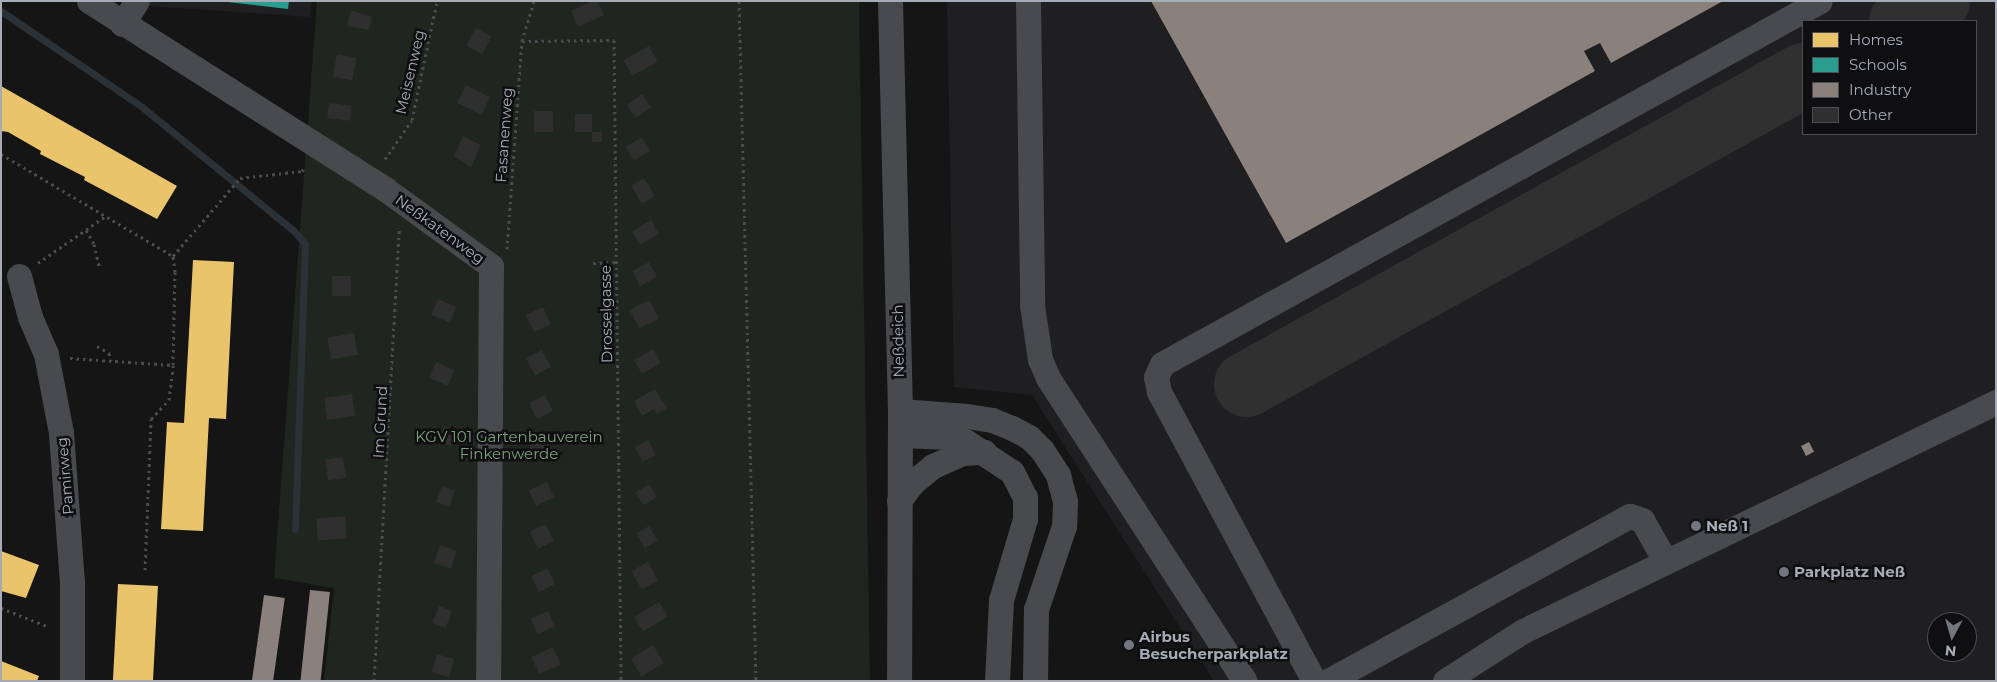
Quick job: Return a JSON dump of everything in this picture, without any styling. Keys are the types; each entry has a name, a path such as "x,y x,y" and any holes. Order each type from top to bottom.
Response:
{"street":[{"name":"Neßkatenweg","path":"89,1 319,149 382,178 491,266 488,681"},
{"path":"122,24 137,1"},
{"name":"Neßdeich","path":"890,1 900,423 899,681"},
{"path":"1028,1 1032,305 1040,359 1048,378 1245,681"},
{"path":"1314,681 1159,392 1156,377 1162,364 1820,1"},
{"name":"Pamirweg","path":"19,276 30,317 46,354 67,480 73,631 72,681"},
{"path":"1445,681 1523,631 1996,402"},
{"path":"900,423 992,420 1029,437 1042,450 1058,475 1064,495 1064,526 1036,609 1035,681"},
{"path":"900,423 952,437 984,452 1012,472 1027,506 1001,600 997,681"},
{"path":"899,501 912,484 932,466 962,453 984,452"},
{"path":"1328,681 1630,516 1642,520 1666,562"}],"path":[{"name":"Meisenweg","path":"382,178 412,120 437,1"},
{"name":"Fasanenweg","path":"491,266 508,249 522,41 534,1"},
{"path":"738,1 756,681"},
{"name":"Drosselgasse","path":"522,41 614,40 622,681"},
{"path":"173,256 240,178 302,171 319,149"},
{"path":"1,154 108,215 173,256 176,272 173,365 169,400 151,419 145,570"},
{"path":"19,276 108,215"},
{"name":"Im Grund","path":"374,681 398,297 399,224"},
{"path":"86,230 94,244 100,269"},
{"path":"593,263 617,262"},
{"path":"97,346 109,353 111,361"},
{"path":"46,354 173,365"},
{"path":"1,608 53,628 73,631"}],"shaded area":[{"path":"151,1 312,1 310,17 148,6"},
{"path":"947,1 1996,1 1996,681 1214,681 1032,395 954,387"}],"green space":[{"name":"KGV 101 Gartenbauverein Finkenwerde","path":"317,1 859,1 870,681 324,681 334,588 274,578"}],"building: Homes":[{"path":"1,86 177,186 157,219 84,180 85,177 40,154 41,151 8,132 1,131"},
{"path":"193,260 234,262 226,419 209,418 203,531 161,529 167,422 184,423"},
{"path":"1,551 39,565 26,598 1,591"},
{"path":"118,584 158,586 153,681 113,681"},
{"path":"1,661 39,676 37,681 1,681"}],"building: Schools":[{"path":"219,1 289,1 288,9"}],"building: Industry":[{"path":"1151,1 1723,1 1611,63 1600,43 1584,51 1595,71 1286,243"},
{"path":"1809,442 1814,452 1806,456 1801,446"},
{"path":"310,590 330,592 321,681 300,681"},
{"path":"264,595 285,598 273,681 252,680"}],"building: Other":[{"path":"592,1 598,1 604,15 578,27 571,11"},
{"path":"351,10 372,17 369,30 347,26"},
{"path":"476,28 492,37 482,54 466,45"},
{"path":"649,46 658,62 632,76 624,60"},
{"path":"337,54 357,58 352,80 333,77"},
{"path":"466,85 490,97 481,115 457,103"},
{"path":"642,94 651,107 636,118 626,105"},
{"path":"329,103 352,106 350,121 327,118"},
{"path":"534,111 553,111 553,132 534,132"},
{"path":"575,114 592,114 592,132 575,132"},
{"path":"592,132 602,132 602,142 592,142"},
{"path":"463,136 481,145 471,167 454,156"},
{"path":"642,137 650,151 634,160 626,146"},
{"path":"644,178 655,196 642,204 631,186"},
{"path":"651,220 659,234 640,245 632,231"},
{"path":"649,262 657,277 640,286 632,271"},
{"path":"332,276 351,276 351,296 332,296"},
{"path":"438,299 456,307 449,323 431,315"},
{"path":"649,300 659,319 639,329 630,310"},
{"path":"543,307 551,324 534,332 526,315"},
{"path":"354,333 358,355 331,359 327,338"},
{"path":"653,349 661,363 642,374 634,360"},
{"path":"542,350 551,367 535,375 526,358"},
{"path":"436,362 454,370 447,386 429,378"},
{"path":"655,389 667,408 657,414 654,409 642,416 634,401"},
{"path":"352,394 355,416 327,420 324,398"},
{"path":"545,395 553,411 537,419 529,403"},
{"path":"444,426 457,430 452,446 439,442"},
{"path":"545,437 554,453 538,461 529,446"},
{"path":"648,440 656,455 643,462 635,447"},
{"path":"343,457 346,478 328,480 325,460"},
{"path":"547,482 554,497 536,506 529,490"},
{"path":"649,484 657,497 643,505 635,492"},
{"path":"442,486 455,491 449,507 436,502"},
{"path":"345,516 347,538 318,540 316,519"},
{"path":"546,524 554,541 538,549 530,532"},
{"path":"649,526 658,541 645,548 636,534"},
{"path":"440,545 457,551 451,569 434,563"},
{"path":"648,562 658,580 642,590 631,571"},
{"path":"547,568 555,584 539,592 531,576"},
{"path":"659,602 668,617 643,632 634,617"},
{"path":"439,606 452,611 446,628 433,623"},
{"path":"548,611 555,627 538,634 531,619"},
{"path":"653,645 664,663 642,676 631,658"},
{"path":"553,647 561,664 539,674 531,657"},
{"path":"437,654 454,659 449,677 432,672"}],"waterway":[{"path":"1,11 142,107 293,230 305,244 295,529"}],"taxiway":[{"path":"1903,20 1937,1"},
{"path":"1246,384 1802,76"}],"place":[{"name":"Neß 1","path":"1696,526"},
{"name":"Parkplatz Neß","path":"1784,572"},
{"name":"Airbus Besucherparkplatz","path":"1129,645"}]}
